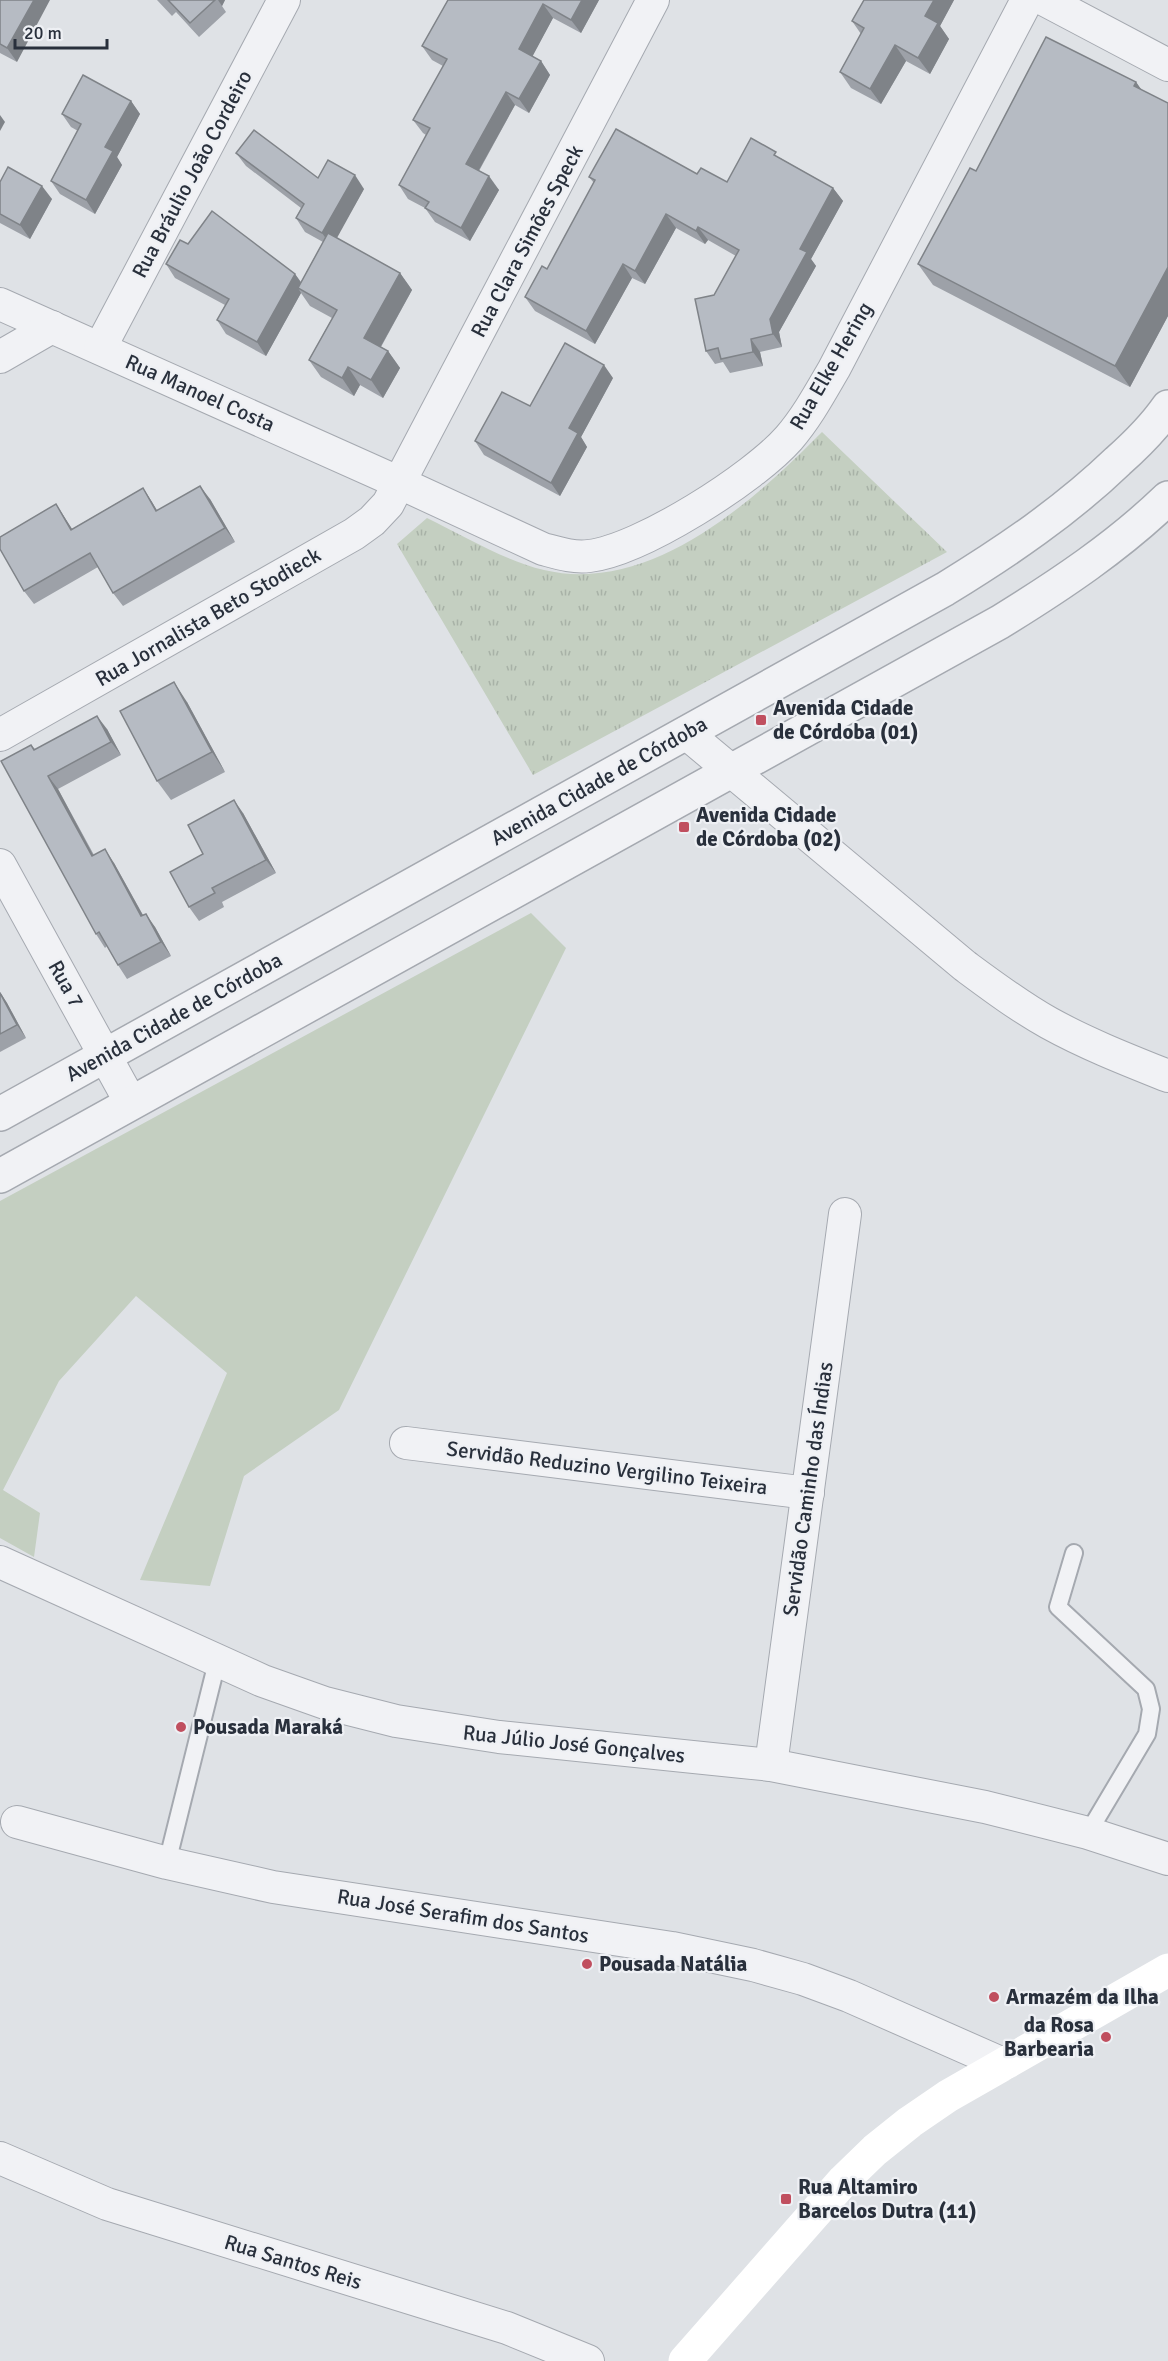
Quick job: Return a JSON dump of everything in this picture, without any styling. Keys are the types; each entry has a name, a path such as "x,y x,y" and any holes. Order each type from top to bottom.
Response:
{"main road":[{"path":"685,2361 822,2204 875,2150 948,2096 1168,1970"}],"street":[{"name":"Rua Bráulio João Cordeiro","path":"100,348 284,0"},
{"name":"Rua Clara Simões Speck","path":"400,483 653,0"},
{"name":"Rua Elke Hering","path":"400,483 543,549 563,555 588,556 620,548 657,531 757,468 789,438 813,405 834,369 1027,0"},
{"path":"1045,0 1168,64"},
{"name":"Rua Manoel Costa","path":"0,304 400,483"},
{"path":"0,357 52,327"},
{"name":"Avenida Cidade de Córdoba","path":"0,1114 686,733 1000,555 1096,482 1167,412"},
{"name":"Rua Jornalista Beto Stodieck","path":"0,735 354,534 372,521 388,504 400,483"},
{"path":"0,1176 1000,622 1058,586 1120,540 1168,498"},
{"path":"686,733 965,966 1005,996 1048,1023 1093,1045 1168,1076"},
{"name":"Rua 7","path":"0,865 131,1103"},
{"name":"Servidão Caminho das Índias","path":"771,1765 845,1214"},
{"name":"Servidão Reduzino Vergilino Teixeira","path":"406,1443 808,1493"},
{"name":"Rua Júlio José Gonçalves","path":"0,1562 217,1662 325,1703 396,1721 499,1737 771,1765 985,1807 1088,1833 1168,1859"},
{"name":"Rua José Serafim dos Santos","path":"17,1822 167,1863 312,1894 724,1958 803,1979 849,1996 1003,2064"},
{"name":"Rua Santos Reis","path":"0,2158 107,2204 507,2328 588,2361"}],"lane":[{"path":"1074,1553 1058,1607 1146,1689 1151,1709 1147,1734 1088,1833"},
{"path":"167,1863 217,1662"}],"green space":[{"path":"822,432 947,552 533,775 397,544 427,518 499,554 544,570 584,574 622,569 660,556 697,537 764,487"},
{"path":"531,913 566,948 339,1410 244,1476 210,1586 140,1580 227,1373 136,1296 59,1381 3,1490 40,1513 34,1557 0,1538 0,1201"}],"building":[{"path":"0,0 34,0 7,48 0,44"},
{"path":"168,0 215,0 190,23"},
{"path":"448,0 582,0 571,20 543,4 519,49 541,61 519,99 506,92 466,164 489,176 461,228 425,208 429,202 399,185 430,128 413,120 447,59 422,46"},
{"path":"864,0 934,0 925,16 938,23 918,58 895,45 870,89 840,72 864,28 852,21"},
{"path":"1046,37 1136,82 1134,86 1168,103 1168,267 1115,366 918,264 970,168 976,171"},
{"path":"83,75 131,101 105,147 113,151 86,200 51,181 81,124 62,114"},
{"path":"616,129 697,174 701,168 727,182 751,138 776,152 774,155 833,188 800,249 807,252 770,319 773,334 751,339 753,352 721,359 718,348 706,351 695,299 714,295 739,250 698,227 696,231 666,214 635,271 623,264 586,331 525,297 542,266 547,269 595,180 589,177"},
{"path":"254,130 318,178 328,160 355,175 322,233 296,218 304,204 236,153"},
{"path":"8,167 42,186 20,225 0,214 0,182"},
{"path":"212,211 295,274 257,342 217,320 229,299 166,264 180,240 188,244"},
{"path":"328,233 400,273 364,338 388,351 371,380 348,367 342,378 309,360 337,310 298,288"},
{"path":"565,343 604,365 569,428 578,433 551,483 475,441 502,392 530,406"},
{"path":"200,486 225,528 113,593 90,553 24,591 0,549 0,537 56,504 71,530 143,488 156,511"},
{"path":"174,682 212,752 157,781 120,711"},
{"path":"97,716 111,742 48,776 92,856 105,849 141,916 146,914 161,942 118,965 99,932 96,934 1,761 31,745 34,750"},
{"path":"234,800 266,860 212,888 215,893 189,907 170,872 203,854 188,825"},
{"path":"0,993 17,1025 0,1034"}],"place":[{"name":"Avenida Cidade de Córdoba (01)","path":"761,720"},
{"name":"Avenida Cidade de Córdoba (02)","path":"684,827"},
{"name":"Pousada Maraká","path":"181,1727"},
{"name":"Pousada Natália","path":"587,1964"},
{"name":"Armazém da Ilha","path":"994,1997"},
{"name":"da Rosa Barbearia","path":"1106,2037"},
{"name":"Rua Altamiro Barcelos Dutra (11)","path":"786,2199"}]}
